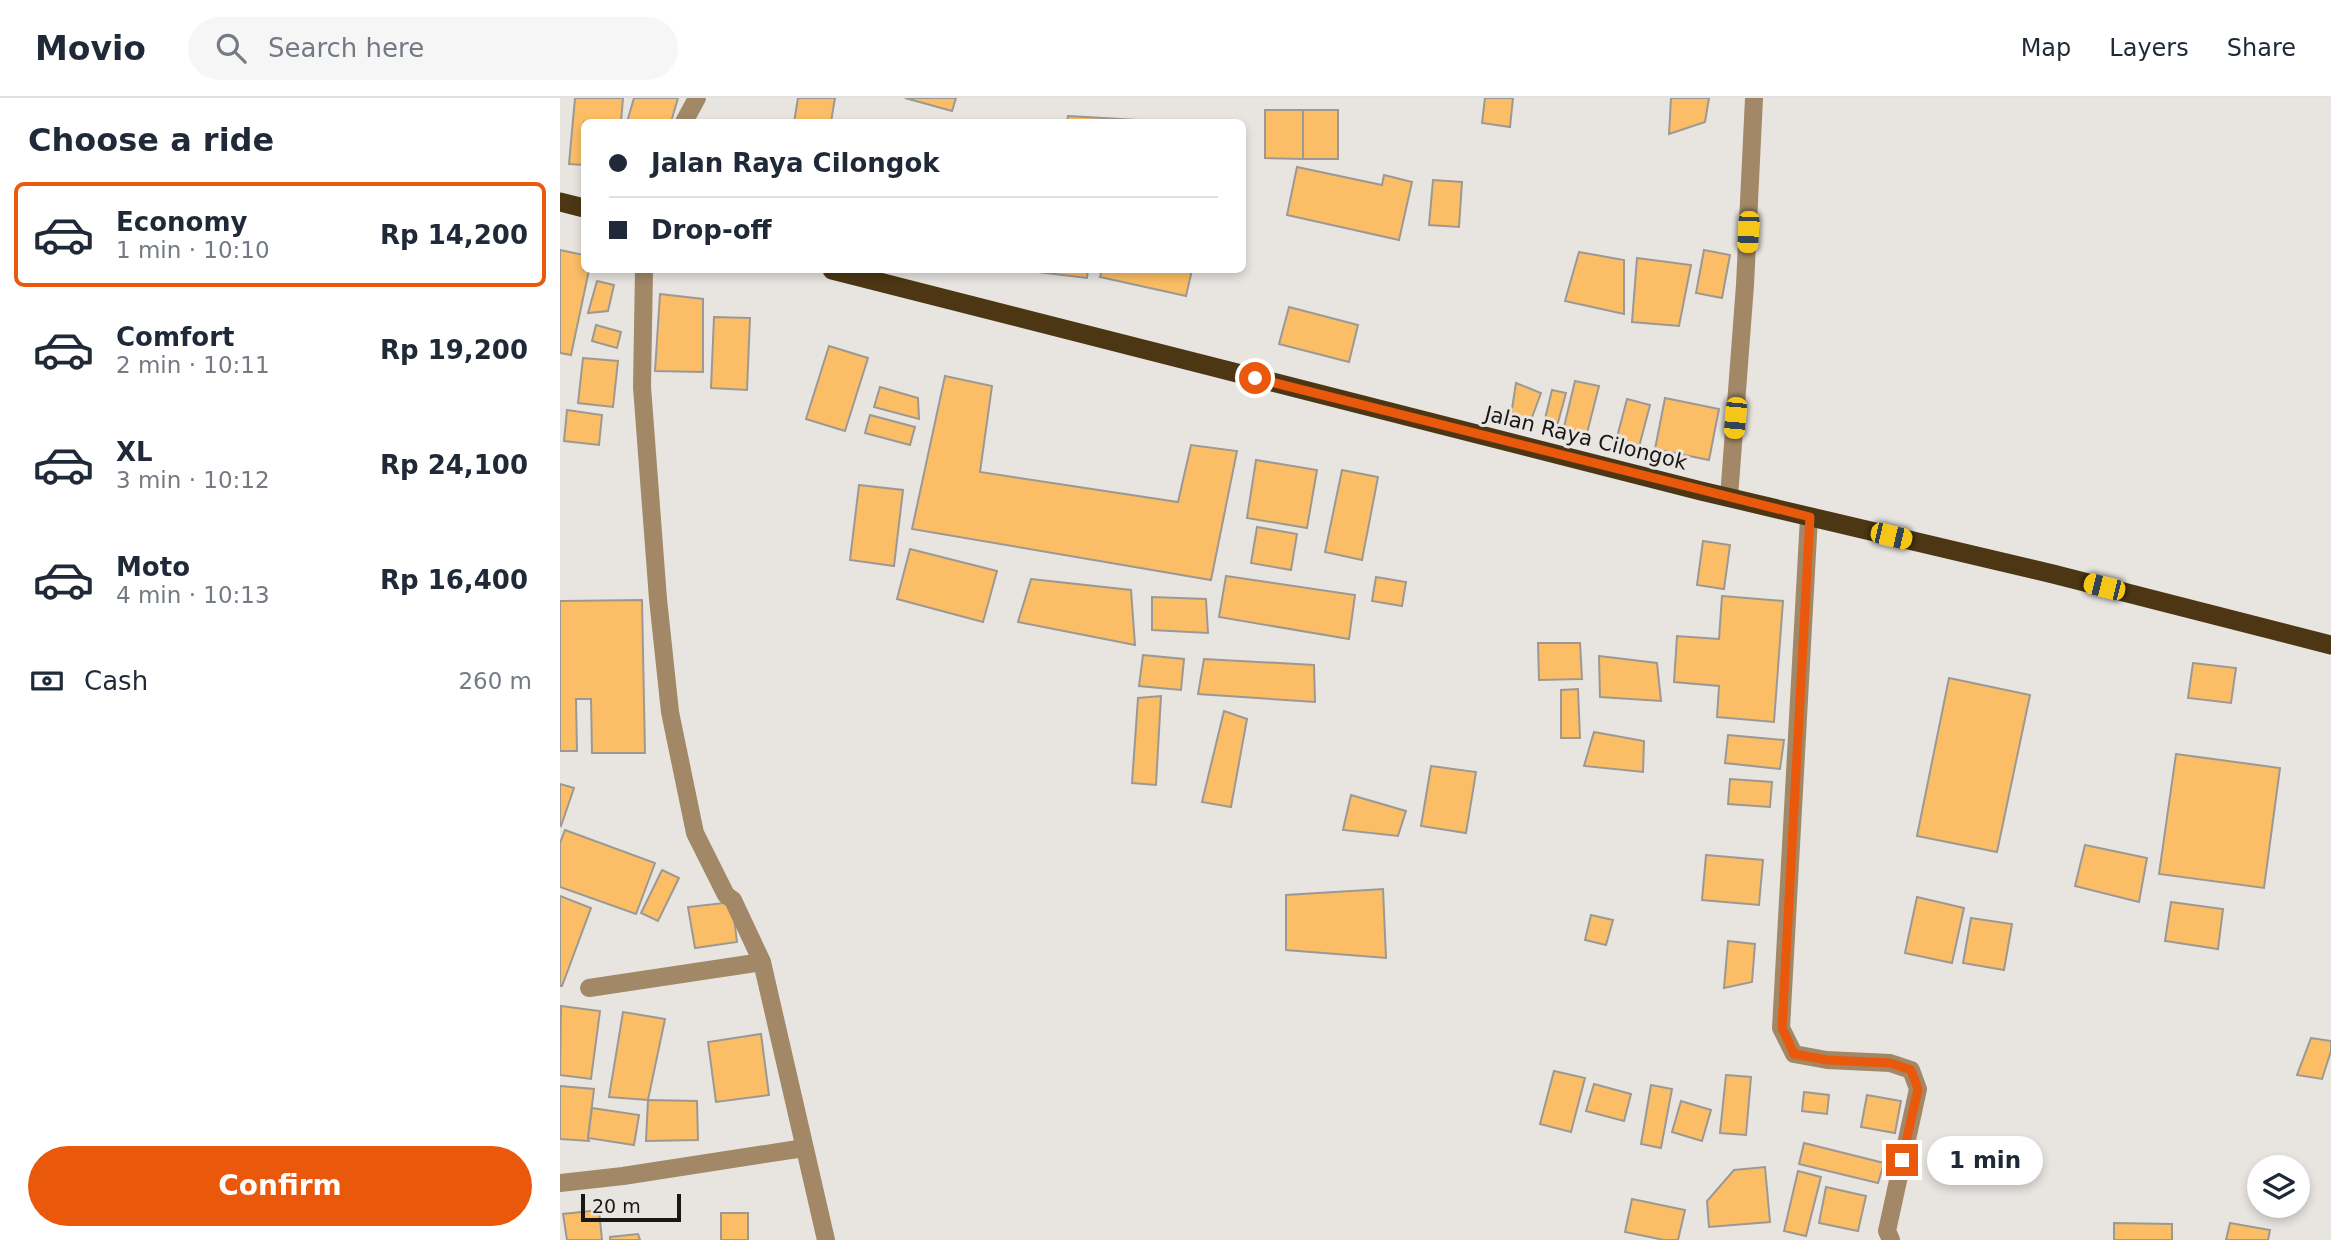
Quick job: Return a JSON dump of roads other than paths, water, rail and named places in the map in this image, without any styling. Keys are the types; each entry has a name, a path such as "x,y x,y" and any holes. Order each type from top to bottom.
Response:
{"highway":[{"path":"560,202 581,207"},
{"name":"Jalan Raya Cilongok","path":"844,273 1729,497 2331,645"}],"street":[{"path":"686,119 697,98"},
{"path":"1729,497 1745,285 1754,98"},
{"path":"644,273 642,387 658,599 670,712 695,833 726,895 733,900 762,962 826,1240"},
{"path":"1810,517 1782,1028 1794,1054 1827,1060 1890,1063 1911,1070 1918,1089 1887,1231 1891,1240"},
{"path":"589,988 762,962"},
{"path":"560,1183 804,1148"}]}
